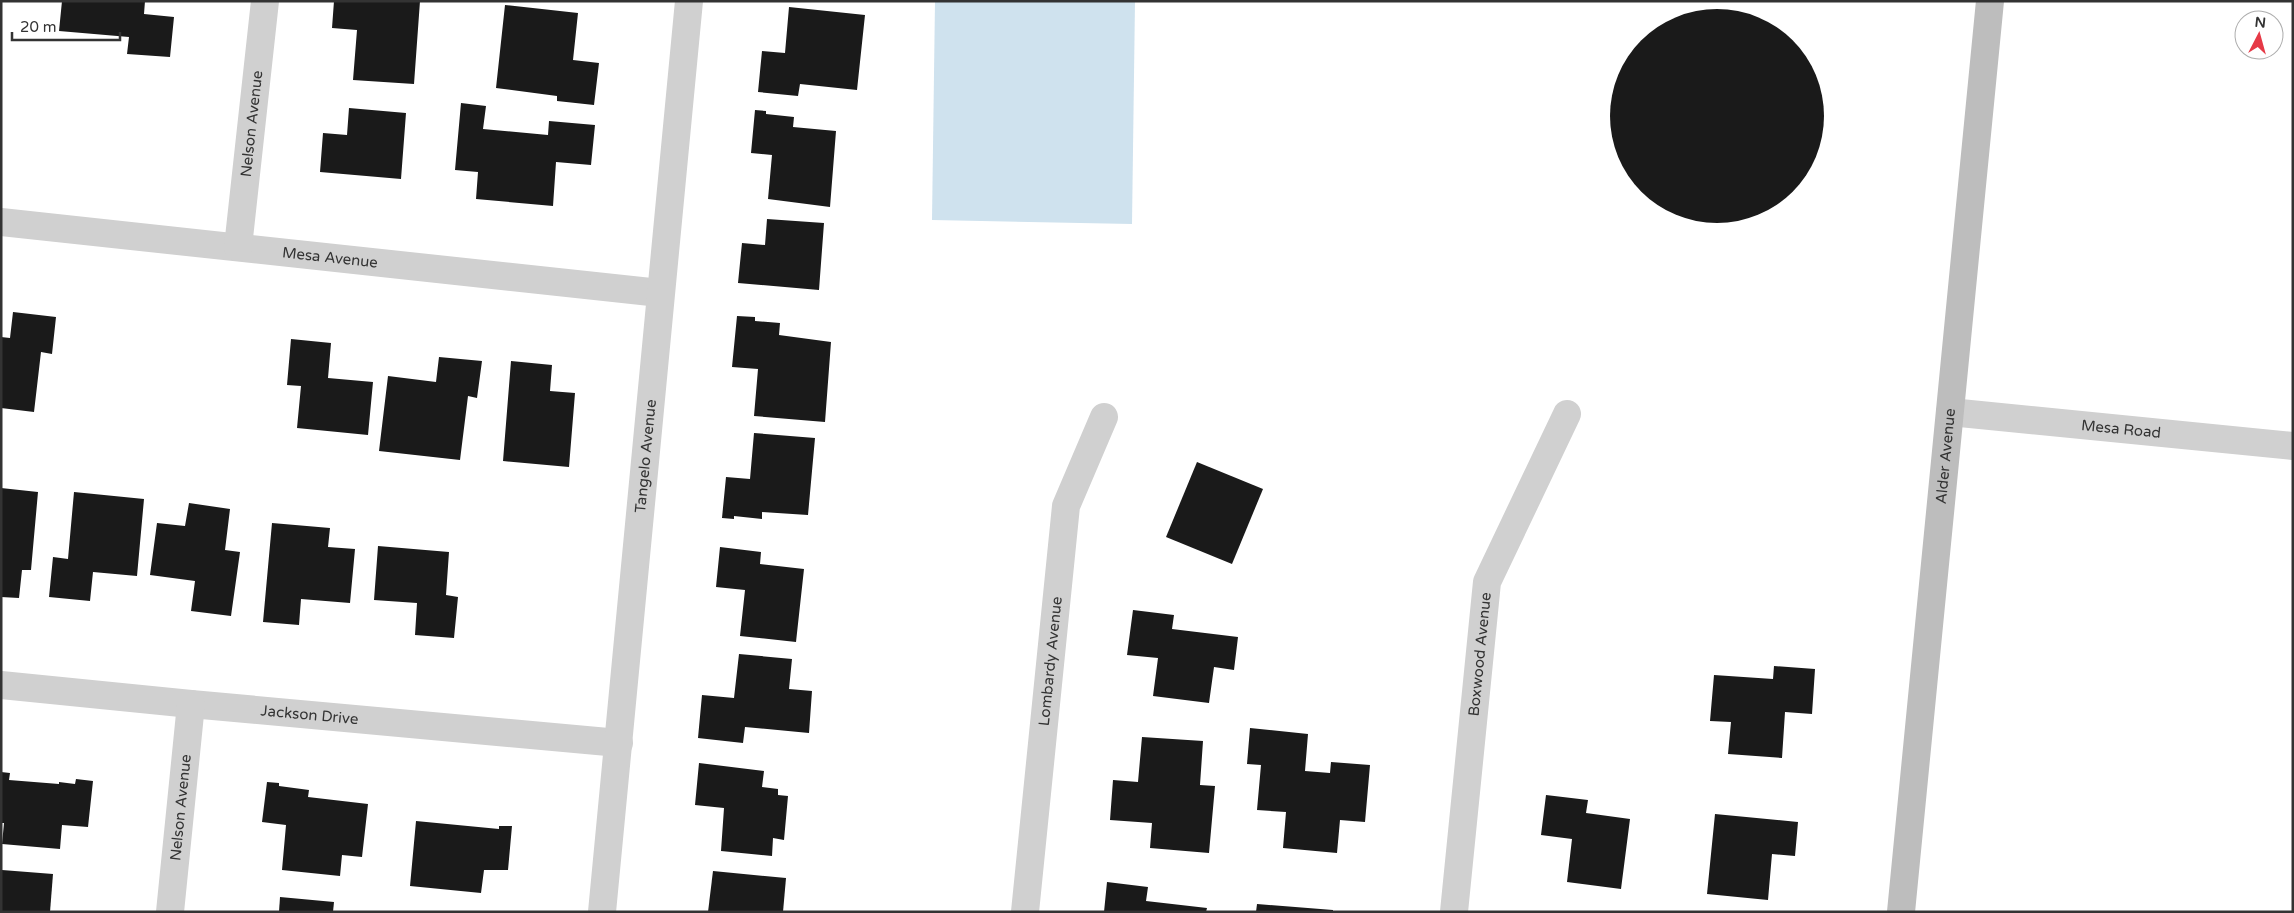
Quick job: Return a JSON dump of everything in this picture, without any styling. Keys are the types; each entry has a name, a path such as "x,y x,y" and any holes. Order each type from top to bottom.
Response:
{"main road":[{"name":"Alder Avenue","path":"1901,912 1990,1"}],"street":[{"name":"Nelson Avenue","path":"238,247 265,1"},
{"name":"Tangelo Avenue","path":"602,912 689,1"},
{"name":"Mesa Avenue","path":"1,222 660,294"},
{"name":"Mesa Road","path":"1950,412 2293,446"},
{"name":"Boxwood Avenue","path":"1454,912 1488,582 1567,414"},
{"name":"Lombardy Avenue","path":"1024,912 1066,506 1104,417"},
{"name":"Jackson Drive","path":"1,685 619,743"},
{"name":"Nelson Avenue","path":"170,912 191,704"}],"water":[{"path":"935,1 1135,1 1132,224 932,220"}],"building":[{"path":"62,1 145,1 144,14 174,17 170,57 127,54 129,37 59,31"},
{"path":"334,1 420,1 414,84 353,80 357,30 332,28"},
{"path":"505,5 578,13 573,60 599,63 594,105 557,101 557,96 496,88"},
{"path":"789,7 865,15 857,90 800,84 798,96 758,92 762,51 785,53"},
{"path":"1706,9 1728,9 1748,13 1768,21 1793,40 1812,65 1820,85 1824,116 1820,147 1812,167 1793,192 1768,211 1748,219 1728,223 1706,223 1686,219 1666,211 1649,199 1634,184 1622,167 1614,147 1610,127 1610,105 1614,85 1622,65 1634,48 1649,33 1666,21 1686,13"},
{"path":"461,103 486,106 483,129 548,135 549,121 595,125 591,165 556,162 553,206 476,199 478,172 455,170"},
{"path":"349,108 406,113 401,179 320,172 323,133 347,135"},
{"path":"755,110 766,111 766,114 794,117 793,127 836,131 830,207 768,199 772,155 751,153"},
{"path":"767,219 824,223 819,290 738,283 742,243 765,245"},
{"path":"13,312 56,317 52,354 41,352 34,412 1,408 1,337 10,338"},
{"path":"737,316 755,317 755,321 780,323 779,335 831,342 825,422 754,416 758,369 732,367"},
{"path":"291,339 331,343 328,378 373,382 368,435 297,428 301,386 287,385"},
{"path":"439,357 482,361 477,398 468,396 460,460 379,451 388,376 436,382"},
{"path":"511,361 552,365 550,391 575,393 569,467 503,461"},
{"path":"754,433 815,438 808,515 762,512 762,519 734,516 734,519 722,518 726,477 750,479"},
{"path":"1197,462 1263,489 1232,564 1166,537"},
{"path":"1,488 38,492 31,570 22,570 19,598 1,597"},
{"path":"74,492 144,499 137,576 93,572 90,601 49,597 53,557 68,559"},
{"path":"189,503 230,509 225,550 240,552 231,616 191,611 195,581 150,575 157,523 185,526"},
{"path":"272,523 330,528 328,547 355,549 350,603 301,599 299,625 263,622"},
{"path":"378,546 449,552 446,595 458,597 454,638 415,635 417,603 374,600"},
{"path":"720,547 761,552 760,564 804,569 796,642 740,636 745,590 716,587"},
{"path":"1133,610 1174,615 1172,629 1238,637 1234,670 1214,667 1209,703 1153,696 1158,658 1127,655"},
{"path":"739,654 792,659 789,689 812,691 809,733 745,727 743,743 698,738 702,695 734,698"},
{"path":"1774,666 1815,669 1812,714 1785,712 1782,758 1728,754 1731,722 1710,721 1714,675 1773,679"},
{"path":"1250,728 1308,734 1305,771 1330,773 1331,762 1370,765 1365,822 1340,820 1337,853 1283,848 1286,812 1257,810 1261,765 1247,764"},
{"path":"1142,737 1203,741 1200,785 1215,786 1209,853 1150,848 1152,823 1110,820 1113,780 1138,782"},
{"path":"699,763 764,771 762,787 778,789 778,795 788,796 784,840 773,838 772,856 721,851 724,808 695,805"},
{"path":"1,772 10,773 9,780 59,784 59,782 75,784 76,779 93,781 88,827 62,825 60,849 2,844 4,823 1,823"},
{"path":"267,782 279,783 279,786 309,790 308,797 368,804 362,857 342,855 340,876 282,870 286,825 262,822"},
{"path":"1546,795 1588,800 1586,813 1630,819 1621,889 1567,882 1572,839 1541,835"},
{"path":"1715,814 1798,822 1795,856 1772,854 1768,900 1707,894"},
{"path":"416,821 499,829 499,826 512,826 508,870 484,870 481,893 410,886"},
{"path":"2,870 53,874 50,912 1,912"},
{"path":"713,871 786,878 783,912 708,912"},
{"path":"1107,882 1148,887 1146,901 1207,908 1206,912 1104,912"},
{"path":"280,897 334,902 333,912 279,912"},
{"path":"1257,904 1333,910 1333,912 1256,912"}]}
